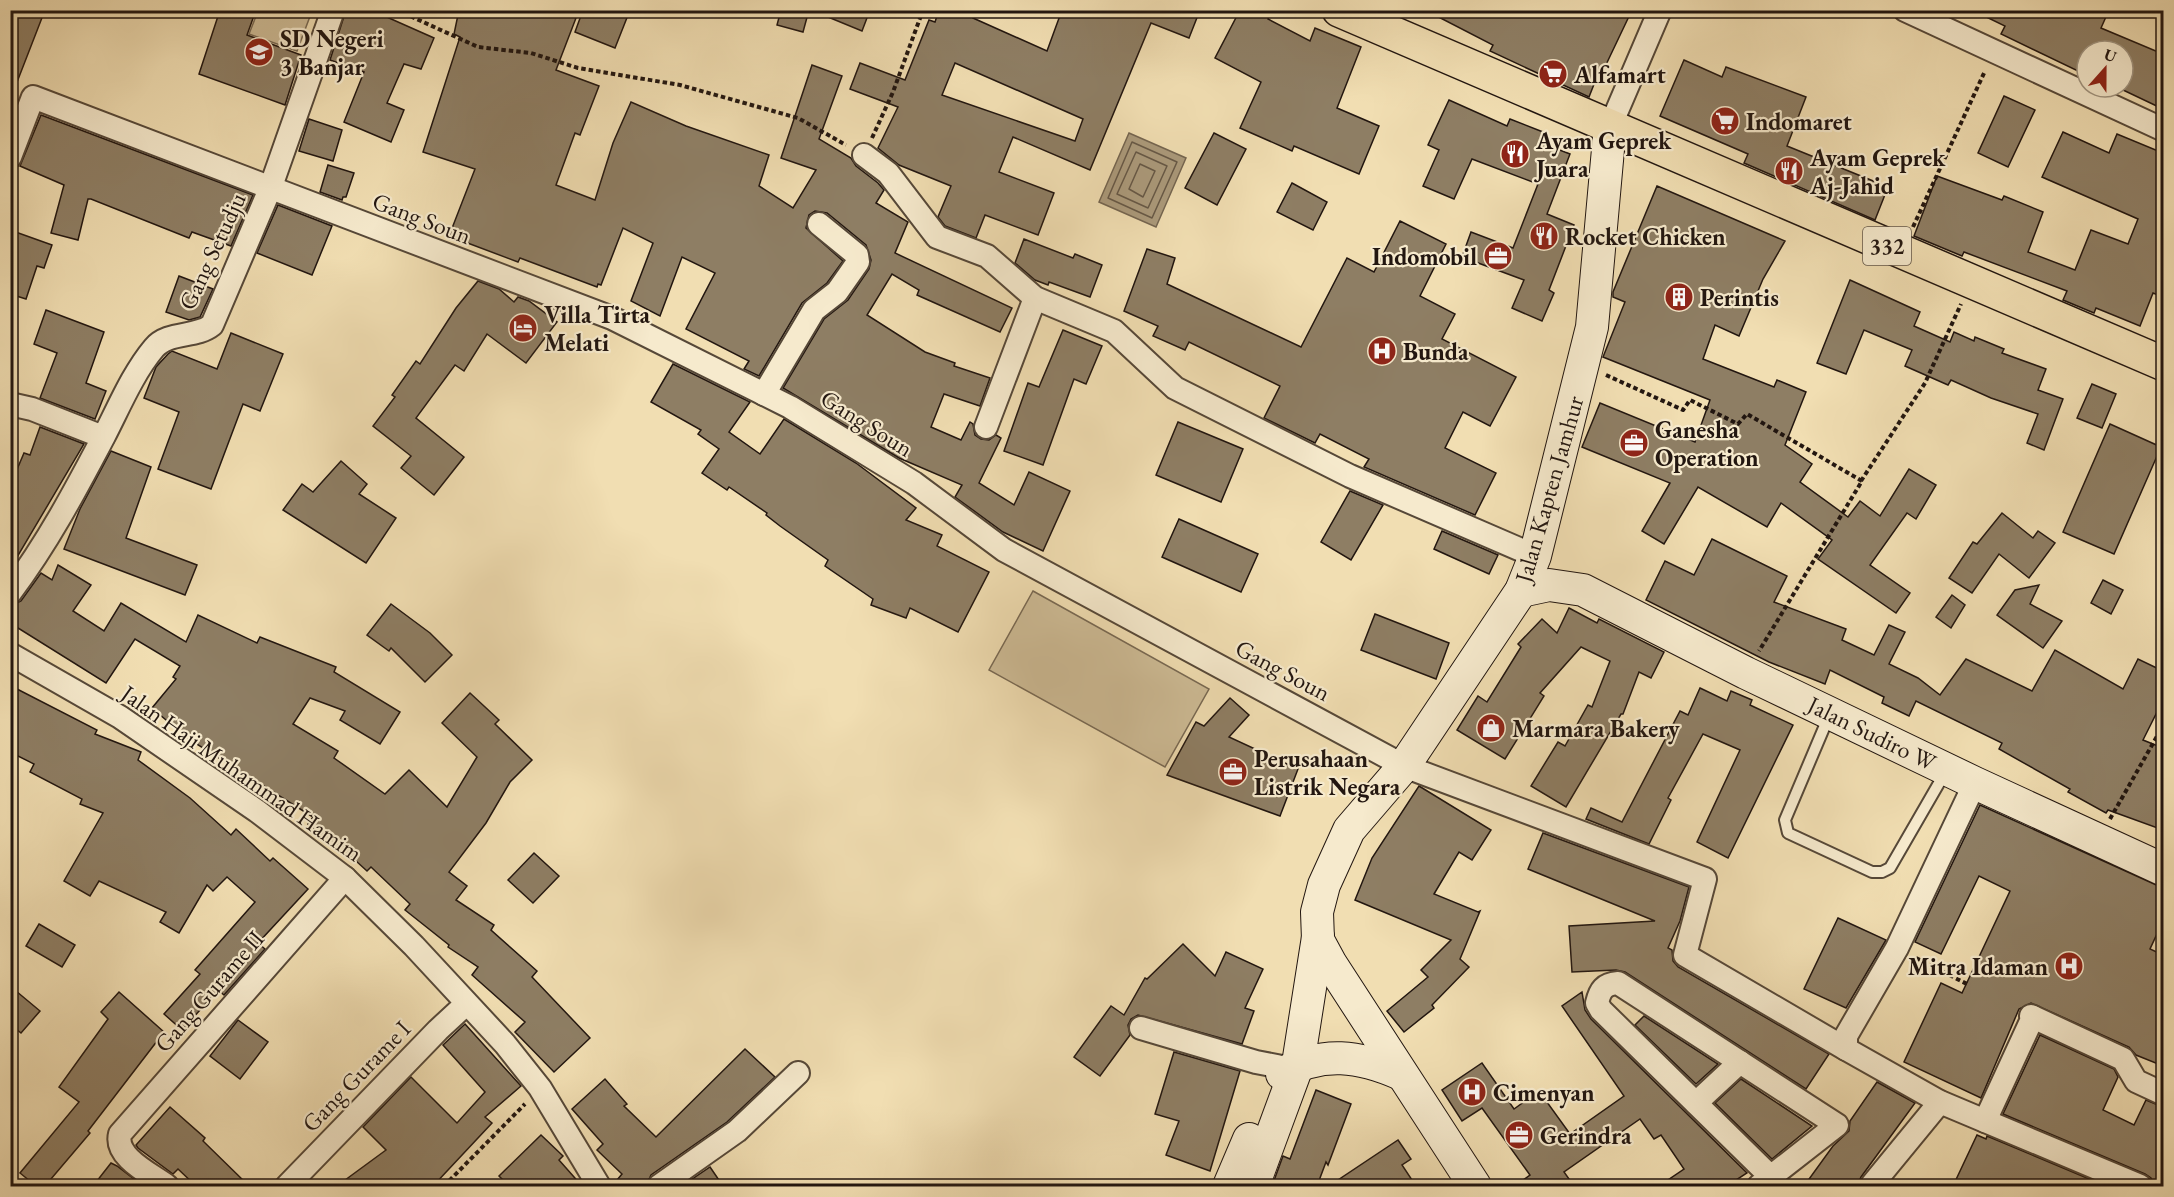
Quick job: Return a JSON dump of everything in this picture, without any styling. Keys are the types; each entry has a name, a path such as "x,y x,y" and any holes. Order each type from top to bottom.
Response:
{"main road":[{"name":"332","path":"1339,10 2163,364"}],"street":[{"name":"Gang Setudju","path":"10,593 52,535 135,378 155,346 174,337 202,332 212,325 270,189 333,10"},
{"path":"1610,127 1660,10"},
{"path":"1905,10 2163,130"},
{"name":"Gang Soun","path":"10,157 33,97 612,318 790,407 914,483 1004,550 1404,766 1706,879 1685,955 1846,1049"},
{"name":"Jalan Kapten Jamhur","path":"1229,1186 1303,1031 1325,950 1317,912 1324,885 1349,830 1404,766 1521,591 1538,546 1592,327 1610,127"},
{"path":"864,155 888,173 937,237 987,256 1035,298 1114,331 1175,388 1350,476 1538,546 1583,590"},
{"path":"764,394 814,310 837,292 858,262 856,255 819,224"},
{"path":"986,427 1035,298"},
{"path":"10,404 33,409 103,437"},
{"path":"1521,591 1549,585 1583,590"},
{"name":"Jalan Sudiro W","path":"1583,590 1746,673 2163,870"},
{"name":"Jalan Haji Muhammad Hamim","path":"10,654 120,717 257,811 345,878 414,946 465,1005 505,1044 540,1088 599,1186"},
{"path":"1961,776 1897,948 1846,1036 1846,1049 1940,1102 2140,1186"},
{"name":"Gang Gurame II","path":"167,1186 122,1152 117,1143 120,1134 345,878"},
{"path":"1325,950 1401,1074 1475,1186"},
{"path":"1618,983 1740,1062 1838,1125 1765,1182 1696,1103 1600,1010 1597,1003 1602,987 1618,983"},
{"name":"Gang Gurame I","path":"287,1186 465,1005"},
{"path":"1985,1121 2032,1017 2123,1059 2136,1081 2163,1094"},
{"path":"1141,1028 1246,1060 1286,1069 1318,1058 1341,1057 1375,1062 1401,1074"},
{"path":"1696,1103 1740,1062"},
{"name":"Jalan Kapten Jamhur","path":"1253,1186 1286,1069"},
{"path":"659,1186 737,1131 798,1073"},
{"path":"1871,1186 1940,1102"}],"lane":[{"path":"1830,712 1785,820 1788,833 1872,872 1882,872 1890,868 1961,776"}],"path":[{"path":"397,10 478,47 531,53 578,68 680,85 798,118 864,155 893,92 923,10"},
{"path":"1901,252 1994,52"},
{"path":"1746,673 1861,480 1925,383 1971,282"},
{"path":"1583,365 1683,410 1690,400 1738,424 1747,414 1861,480"},
{"path":"2098,841 2163,724"},
{"path":"1897,948 1967,984"},
{"path":"444,1186 540,1088"}],"shaded area":[{"path":"258,11 312,11 297,51 249,34"},
{"path":"1033,591 1209,689 1165,767 989,670"}],"water":[{"path":"1129,133 1186,158 1156,227 1099,202"}],"building":[{"path":"10,10 45,10 12,95 10,94"},
{"path":"220,10 256,10 247,35 301,55 285,105 199,74"},
{"path":"346,10 371,10 434,38 421,69 404,64 387,103 404,110 391,142 344,122 364,72 330,60"},
{"path":"459,10 557,10 576,18 556,70 599,86 580,135 575,133 556,185 595,200 613,143 631,102 686,126 769,155 759,186 793,208 816,170 781,158 812,65 842,76 819,139 851,158 856,166 878,183 884,190 876,203 908,222 895,253 1012,308 1000,332 917,295 919,290 892,274 867,315 925,352 955,363 954,366 990,378 980,406 944,394 931,427 961,440 970,422 973,424 975,435 981,439 989,440 996,435 1001,438 979,483 1014,505 1029,472 1070,491 1043,551 1003,532 955,497 962,485 899,458 783,388 824,319 848,300 869,269 871,260 866,245 827,213 815,211 809,215 806,228 843,261 827,283 802,303 759,376 744,369 749,361 686,329 715,273 682,257 660,316 631,301 653,243 623,228 601,285 598,284 597,287 520,258 518,262 449,236 475,169 423,152 460,37 454,34"},
{"path":"583,10 630,10 615,48 575,32"},
{"path":"781,10 809,10 803,32 777,25"},
{"path":"811,10 870,10 862,31"},
{"path":"939,10 976,10 973,18 1047,51 1062,10 1200,10 1189,38 1151,23 1090,170 1013,137 999,172 1054,193 1038,235 985,215 976,238 945,226 938,217 951,186 899,165 878,148 898,107 850,89 860,63 905,80 929,20 935,22","holes":["955,63 1083,119 1075,141 942,95"]},
{"path":"1240,10 1273,10 1268,19 1310,41 1315,28 1361,47 1337,108 1379,126 1359,174 1294,146 1292,151 1240,128 1261,82 1215,58"},
{"path":"1425,10 1632,10 1603,71 1600,69 1589,97 1490,51 1493,45"},
{"path":"1972,10 2109,10 2101,28 2127,39 2075,39 2075,70 2001,34 2005,26"},
{"path":"2135,42 2163,54 2163,109 2135,96"},
{"path":"1684,60 1722,77 1726,67 1806,97 1787,146 1888,187 1875,220 1744,163 1748,154 1660,116"},
{"path":"2004,96 2035,110 2008,167 1978,153"},
{"path":"1449,100 1507,126 1510,119 1543,132 1539,142 1570,154 1547,214 1574,225 1549,290 1554,293 1542,321 1512,308 1524,280 1462,257 1471,232 1513,248 1538,184 1472,159 1454,199 1423,186 1439,150 1428,145"},
{"path":"41,115 253,195 231,246 192,232 189,238 91,199 88,199 78,240 51,233 64,185 20,166"},
{"path":"309,119 342,130 333,161 299,151"},
{"path":"2063,132 2109,153 2117,134 2163,153 2163,297 2153,293 2140,326 2096,308 2094,313 2063,300 2067,291 1964,252 1962,256 1914,236 1937,176 2002,200 2004,196 2043,212 2028,252 2075,270 2091,230 2128,244 2138,219 2042,177"},
{"path":"1214,133 1246,149 1217,205 1185,188"},
{"path":"328,165 354,173 346,197 342,200 320,192"},
{"path":"1292,183 1327,202 1313,230 1277,212"},
{"path":"1657,186 1785,241 1763,279 1739,336 1715,325 1703,359 1774,387 1777,380 1806,392 1785,445 1812,464 1800,482 1848,517 1860,501 1880,516 1909,469 1936,485 1916,519 1907,513 1870,565 1910,593 1896,613 1818,559 1832,540 1781,503 1767,527 1698,487 1664,544 1642,531 1670,483 1582,447 1600,403 1695,442 1710,400 1603,357 1625,302 1613,297 1613,292"},
{"path":"278,205 332,226 312,275 257,253"},
{"name":"Bunda","path":"1400,221 1446,244 1420,296 1455,314 1442,339 1516,377 1490,426 1463,412 1445,448 1496,473 1475,515 1364,467 1369,459 1320,434 1315,443 1264,418 1280,386 1189,342 1185,350 1153,336 1158,326 1124,311 1147,249 1175,258 1167,284 1301,347 1347,258 1374,272"},
{"path":"10,230 52,245 44,268 37,266 26,299 10,294"},
{"path":"1024,239 1073,258 1075,254 1102,265 1090,297 1049,282 1048,285 1035,280 1015,263"},
{"path":"179,276 213,289 200,317 189,320 166,312"},
{"path":"1850,280 1920,312 1914,326 1950,342 1954,332 1974,341 1975,337 2004,349 2002,353 2046,369 2038,390 2063,399 2044,450 2027,443 2038,414 1991,398 1951,380 1948,385 1905,366 1912,350 1864,330 1846,374 1817,363"},
{"path":"478,281 499,289 514,302 518,297 529,301 557,322 526,363 487,334 464,371 455,365 416,418 464,457 434,495 401,468 411,456 373,426 395,397 392,395 416,361 420,364 456,308"},
{"path":"46,310 104,332 86,383 106,391 95,419 40,398 57,353 34,344"},
{"path":"1063,330 1102,346 1086,384 1074,379 1043,465 1004,451 1028,383 1039,387"},
{"path":"231,333 283,354 260,411 243,404 211,489 158,469 179,412 144,398 156,367 172,351 217,369"},
{"path":"673,364 750,402 729,432 760,454 784,419 856,463 916,508 906,520 942,535 937,546 989,572 958,632 910,608 906,618 871,605 873,599 825,566 828,560 780,526 766,515 767,513 729,487 727,490 702,473 719,449 698,434 701,430 651,402"},
{"path":"2092,384 2116,394 2102,428 2077,418"},
{"path":"1178,422 1243,449 1221,502 1156,475"},
{"path":"2110,424 2161,447 2114,554 2063,532"},
{"path":"40,427 84,444 10,569 10,486 24,453 30,455"},
{"path":"111,451 151,467 126,538 197,565 185,595 64,549 80,509"},
{"path":"341,461 367,484 359,494 396,518 366,563 283,510 302,484 313,492"},
{"path":"1350,491 1383,505 1351,560 1321,542"},
{"path":"2002,513 2033,538 2038,531 2055,543 2029,578 1999,554 1972,593 1949,578 1973,542 1977,544"},
{"path":"1179,519 1258,554 1241,592 1162,557"},
{"path":"1442,531 1498,555 1489,574 1434,549"},
{"path":"1712,539 1787,576 1774,602 1846,629 1842,640 1874,655 1889,625 1905,632 1889,664 1918,678 1940,695 1966,659 2032,691 2055,650 2123,689 2138,659 2163,671 2163,700 2143,740 2163,748 2163,830 2108,810 2106,813 2068,792 2070,789 1999,749 2002,743 1916,701 1909,716 1882,703 1884,697 1830,670 1825,684 1769,662 1646,600 1665,561 1694,575"},
{"path":"58,565 91,585 73,611 104,631 121,603 186,642 198,615 257,643 260,637 336,667 334,672 400,712 380,744 340,720 345,711 310,698 293,724 338,751 334,758 385,794 409,770 447,807 477,757 442,723 470,693 499,720 495,724 532,760 510,782 486,823 449,872 467,886 456,900 494,925 491,930 537,971 532,977 590,1038 554,1072 515,1032 525,1022 472,975 478,967 448,947 449,945 405,910 410,904 371,867 367,871 344,850 308,824 313,817 187,738 152,708 176,679 173,677 180,666 135,639 106,683 10,623 10,606 21,601 41,573 52,580"},
{"path":"2103,580 2123,590 2111,614 2091,603"},
{"path":"2039,585 2030,604 2062,621 2043,648 1997,615 2015,590"},
{"path":"1952,595 1965,605 1951,628 1936,617"},
{"path":"391,604 430,633 452,655 425,682 391,648 389,651 367,635"},
{"path":"1569,608 1597,623 1599,619 1664,652 1651,678 1639,672 1623,714 1566,807 1531,786 1558,742 1565,746 1588,705 1592,707 1610,661 1581,647 1540,693 1544,696 1505,759 1457,730 1478,696 1487,702 1521,647 1518,644 1542,619 1557,633"},
{"path":"1375,614 1449,643 1436,679 1361,650"},
{"path":"1700,688 1727,701 1731,691 1752,700 1750,705 1793,725 1728,858 1697,842 1740,750 1703,734 1668,798 1671,800 1649,844 1586,819 1591,808 1622,822 1680,711 1688,715"},
{"path":"17,689 97,730 95,734 141,752 138,760 190,798 231,835 236,829 270,861 273,858 308,889 258,943 265,949 224,995 218,990 182,1030 164,1014 200,974 195,970 255,902 227,877 213,891 207,885 179,933 160,922 166,912 99,881 90,896 64,881 103,813 80,804 82,799 30,772 34,764 10,752 10,703"},
{"name":"Perusahaan Listrik Negara","path":"1230,698 1249,715 1229,737 1298,769 1280,816 1167,775 1196,722 1204,726"},
{"path":"1419,786 1491,830 1472,860 1459,852 1434,894 1480,911 1460,959 1469,967 1432,1005 1434,1008 1404,1032 1387,1011 1428,977 1421,970 1451,940 1355,900 1372,858"},
{"name":"Mitra Idaman","path":"1980,805 2163,888 2163,921 2150,949 2163,955 2163,1066 2136,1055 2129,1047 2031,1003 2019,1009 1981,1098 1904,1062 1941,983 1962,993 2010,891 1979,876 1941,954 1915,942"},
{"path":"1543,833 1689,887 1680,921 1668,948 1672,950 1673,961 1678,967 1829,1054 1806,1089 1625,972 1616,970 1572,972 1569,926 1655,921 1528,869"},
{"path":"534,853 559,876 533,903 508,880"},
{"path":"1838,918 1886,940 1846,1008 1804,989"},
{"path":"39,924 75,945 62,967 26,946"},
{"path":"1183,944 1215,976 1226,952 1263,969 1245,1008 1254,1011 1242,1044 1138,1015 1131,1019 1128,1025 1130,1035 1100,1076 1074,1057 1111,1006 1124,1015 1145,978 1147,979"},
{"path":"10,986 40,1011 21,1033 10,1024"},
{"path":"119,992 164,1032 88,1131 90,1133 45,1186 36,1186 20,1173 79,1102 59,1087 108,1019 101,1012"},
{"path":"1582,992 1585,1010 1591,1019 1747,1173 1727,1186 1659,1186 1684,1169 1661,1135 1654,1139 1640,1119 1564,1172 1574,1186 1515,1186 1530,1175 1482,1108 1462,1121 1442,1090 1482,1063 1514,1109 1539,1091 1570,1134 1624,1096 1562,1006"},
{"path":"1644,1016 1718,1064 1696,1084 1635,1025"},
{"path":"238,1020 268,1042 240,1079 210,1056"},
{"path":"465,1024 521,1086 485,1117 492,1123 433,1186 337,1186 386,1150 363,1127 411,1077 457,1123 485,1092 443,1045"},
{"path":"2040,1035 2114,1069 2118,1077 2103,1110 2134,1125 2146,1100 2163,1107 2163,1186 2153,1186 2151,1178 2145,1174 2003,1114"},
{"path":"745,1049 775,1077 727,1122 651,1175 646,1186 612,1186 622,1174 597,1150 603,1144 572,1109 605,1079 627,1104 624,1106 656,1137"},
{"path":"1174,1052 1240,1071 1210,1171 1166,1155 1179,1121 1155,1114"},
{"path":"1741,1079 1812,1126 1772,1159 1715,1103"},
{"path":"1877,1082 1915,1103 1861,1177 1857,1186 1804,1186 1833,1146 1849,1131 1850,1121"},
{"path":"1316,1090 1351,1104 1328,1165 1326,1162 1317,1186 1272,1186 1283,1156 1290,1159"},
{"path":"170,1107 205,1138 203,1141 249,1186 196,1186 178,1169 173,1174 138,1148 136,1145"},
{"path":"541,1135 563,1156 559,1160 582,1186 509,1186 499,1176"},
{"path":"1977,1135 1986,1139 1987,1136 2106,1186 1953,1186"},
{"path":"1398,1140 1411,1159 1402,1165 1416,1186 1329,1186"},
{"path":"111,1163 117,1166 143,1186 93,1186"},
{"path":"710,1167 723,1186 682,1186"}],"place":[{"name":"SD Negeri 3 Banjar","path":"259,52"},
{"name":"Alfamart","path":"1553,74"},
{"name":"Indomaret","path":"1725,121"},
{"name":"Ayam Geprek Juara","path":"1515,154"},
{"name":"Ayam Geprek Aj-Jahid","path":"1789,171"},
{"name":"Rocket Chicken","path":"1544,236"},
{"name":"Indomobil","path":"1498,256"},
{"name":"Perintis","path":"1679,297"},
{"name":"Villa Tirta Melati","path":"523,328"},
{"name":"Bunda","path":"1382,351"},
{"name":"Ganesha Operation","path":"1634,443"},
{"name":"Marmara Bakery","path":"1491,728"},
{"name":"Perusahaan Listrik Negara","path":"1233,772"},
{"name":"Mitra Idaman","path":"2069,966"},
{"name":"Cimenyan","path":"1472,1092"},
{"name":"Gerindra","path":"1519,1135"}]}
